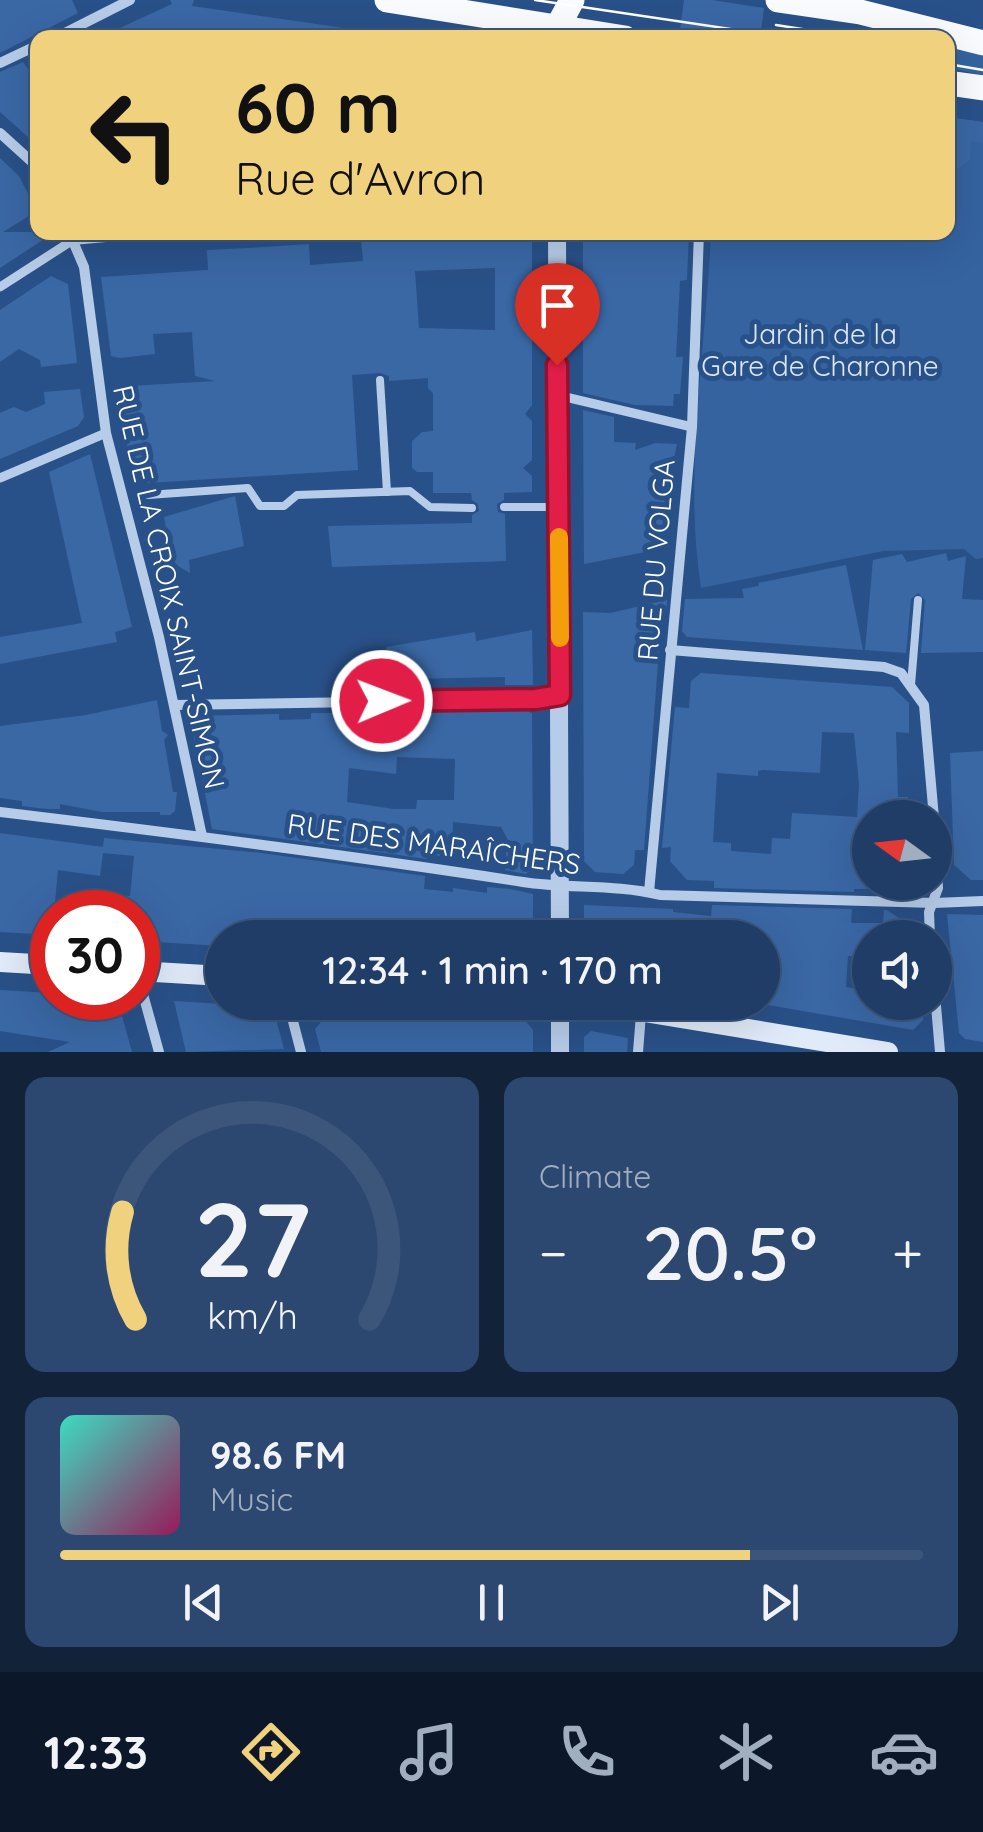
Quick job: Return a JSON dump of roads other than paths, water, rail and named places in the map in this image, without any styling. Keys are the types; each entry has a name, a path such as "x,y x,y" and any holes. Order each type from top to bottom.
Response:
{"main road":[{"path":"387,0 546,30"},
{"path":"546,0 556,30"},
{"path":"558,30 572,0"},
{"path":"778,0 817,3 931,30"},
{"path":"955,36 983,43"},
{"path":"955,84 983,88"},
{"path":"0,962 30,964"},
{"path":"160,975 205,976"},
{"path":"680,1020 888,1052"}],"street":[{"path":"71,30 130,0"},
{"path":"0,62 30,49"},
{"path":"0,133 30,160"},
{"path":"0,287 65,240"},
{"name":"RUE DE LA CROIX SAINT-SIMON","path":"73,240 84,267 106,433 174,705 202,836"},
{"path":"557,240 560,920"},
{"name":"RUE DU VOLGA","path":"649,892 692,427 698,240"},
{"path":"558,395 692,427"},
{"path":"0,478 106,433"},
{"path":"670,650 884,667 901,673 924,705 932,800"},
{"path":"174,705 536,699 560,695"},
{"name":"RUE DES MARAÎCHERS","path":"0,812 202,836 561,888 934,903 983,901"},
{"path":"929,920 934,900"},
{"path":"150,1020 159,1052"},
{"path":"293,1020 301,1052"},
{"path":"560,1020 560,1052"},
{"path":"638,1052 641,1020"},
{"path":"937,1020 940,1052"}],"lane":[{"path":"380,380 387,492"},
{"path":"148,495 248,488 260,506 284,506 298,495 410,491 430,507 472,508"},
{"path":"504,508 559,507"},
{"path":"911,684 918,600"}],"tram line":[{"path":"535,0 737,30"},
{"path":"776,25 808,30"},
{"path":"955,65 983,70"}],"park label":[{"name":"Jardin de la Gare de Charonne","path":"820,350"}]}
